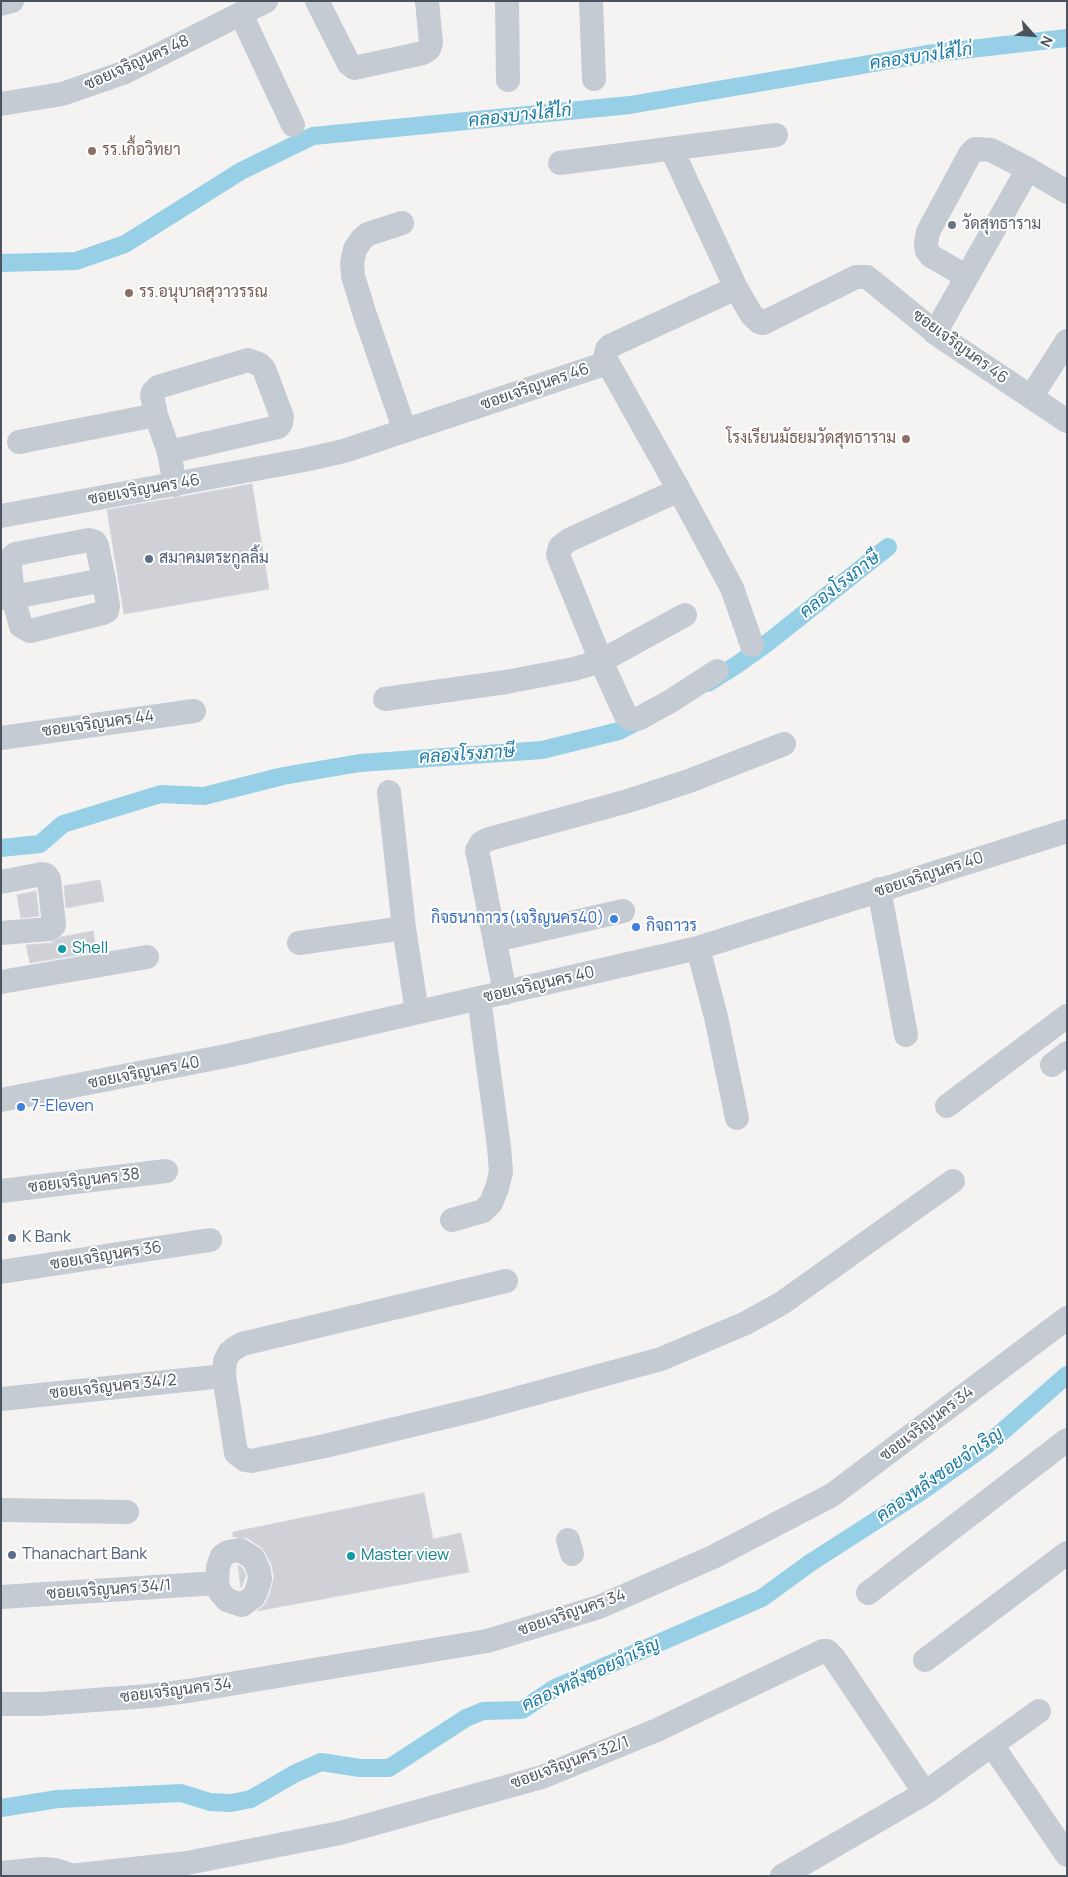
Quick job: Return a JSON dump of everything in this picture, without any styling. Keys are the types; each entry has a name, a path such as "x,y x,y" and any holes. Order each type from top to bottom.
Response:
{"street":[{"path":"1,4 12,1"},
{"path":"317,1 349,64 354,68 359,68 423,53 429,49 431,43 427,1"},
{"path":"507,1 508,80"},
{"path":"591,1 594,79"},
{"path":"250,7 294,124"},
{"name":"ซอยเจริญนคร 48","path":"1,104 62,94 92,85 148,61 250,7"},
{"path":"560,163 672,150 776,135"},
{"path":"672,150 736,288"},
{"path":"968,276 931,256 926,247 928,232 970,154 975,150 991,150 1067,192"},
{"path":"936,333 1028,169"},
{"path":"402,222 368,234 362,239 355,249 352,264 353,276 364,312 405,431"},
{"name":"ซอยเจริญนคร 46","path":"1,516 175,485 344,451 607,363 606,354 610,346 736,288 754,318 763,323 856,277 867,276 936,333 1067,421"},
{"path":"1031,397 1067,341"},
{"path":"169,452 278,427 282,416 264,369 259,364 248,360 158,387 153,392 156,415 169,452 175,485"},
{"path":"607,363 732,588 752,644"},
{"path":"19,442 156,415"},
{"path":"679,490 569,540 560,547 558,555 601,661 626,716 635,720 670,701 717,671"},
{"path":"89,540 97,546 104,580 108,606 103,613 30,630 21,626 7,598 11,558 15,554 89,540"},
{"path":"7,598 104,580"},
{"path":"385,698 506,682 574,670 601,661 685,615"},
{"name":"ซอยเจริญนคร 44","path":"1,738 194,711"},
{"path":"505,992 477,851 481,843 489,838 628,801 690,781 784,744"},
{"path":"389,792 404,928 417,1012"},
{"name":"ซอยเจริญนคร 40","path":"1,1100 231,1055 698,948 1067,831"},
{"path":"1,882 42,874 46,876 49,879 54,925 50,929 1,934"},
{"path":"880,890 906,1035"},
{"path":"495,940 623,912"},
{"path":"299,943 404,928"},
{"path":"698,948 716,1017 737,1118"},
{"path":"1,982 147,956"},
{"path":"452,1220 483,1211 491,1203 501,1172 480,998"},
{"path":"947,1106 1067,1016"},
{"name":"ซอยเจริญนคร 38","path":"1,1191 166,1170"},
{"path":"506,1281 242,1344 235,1348 229,1353 225,1361 224,1376 236,1452 245,1460 251,1461 325,1446 478,1409 660,1359 746,1323 782,1303 953,1181"},
{"name":"ซอยเจริญนคร 36","path":"1,1272 210,1240"},
{"name":"ซอยเจริญนคร 34","path":"1,1704 149,1696 188,1691 481,1642 599,1607 713,1557 832,1495 1063,1329"},
{"name":"ซอยเจริญนคร 34/2","path":"1,1399 224,1376"},
{"path":"868,1593 1067,1440"},
{"path":"1,1510 127,1512"},
{"path":"925,1660 1067,1553"},
{"name":"ซอยเจริญนคร 34/1","path":"1,1597 217,1583"},
{"name":"ซอยเจริญนคร 32/1","path":"1,1873 42,1869 55,1870 70,1875 187,1864 331,1835 542,1777 657,1730 823,1651 827,1651 834,1658 925,1793"},
{"path":"782,1876 925,1793 1039,1711"},
{"path":"992,1745 1067,1855"}],"building":[{"path":"252,484 269,589 124,614 107,510"},
{"path":"100,880 104,901 66,908 64,886"},
{"path":"36,891 39,916 21,918 17,895"},
{"name":"Shell","path":"93,931 97,952 30,963 26,945 51,943 61,937"},
{"name":"Master view","path":"424,1493 433,1539 461,1533 469,1572 257,1611 265,1604 269,1596 274,1578 272,1566 261,1547 247,1538 233,1537 233,1532"},
{"path":"238,1565 246,1575 241,1588"}],"waterway":[{"name":"คลองบางไส้ไก่","path":"1,263 76,261 125,244 241,171 313,136 630,105 927,54 1067,38"},
{"name":"คลองโรงภาษี","path":"708,683 766,644 888,547"},
{"name":"คลองโรงภาษี","path":"1,848 40,844 63,824 161,794 204,796 283,776 360,763 542,750 619,731 644,718"},
{"name":"คลองหลังซอยจำเริญ","path":"1,1808 58,1799 181,1793 210,1802 231,1803 251,1799 294,1774 321,1762 360,1768 389,1768 466,1718 483,1711 522,1710 555,1688 762,1598 810,1563 922,1491 987,1445 1067,1375"}],"place":[{"name":"รร.เกื้อวิทยา","path":"92,151"},
{"name":"วัดสุทธาราม","path":"952,225"},
{"name":"รร.อนุบาลสุวาวรรณ","path":"129,293"},
{"name":"โรงเรียนมัธยมวัดสุทธาราม","path":"906,439"},
{"name":"สมาคมตระกูลลิ้ม","path":"149,559"},
{"name":"กิจธนาถาวร(เจริญนคร40)","path":"614,919"},
{"name":"กิจถาวร","path":"636,927"},
{"name":"Shell","path":"62,949"},
{"name":"7-Eleven","path":"21,1107"},
{"name":"K Bank","path":"12,1238"},
{"name":"Thanachart Bank","path":"12,1555"},
{"name":"Master view","path":"351,1556"}]}
